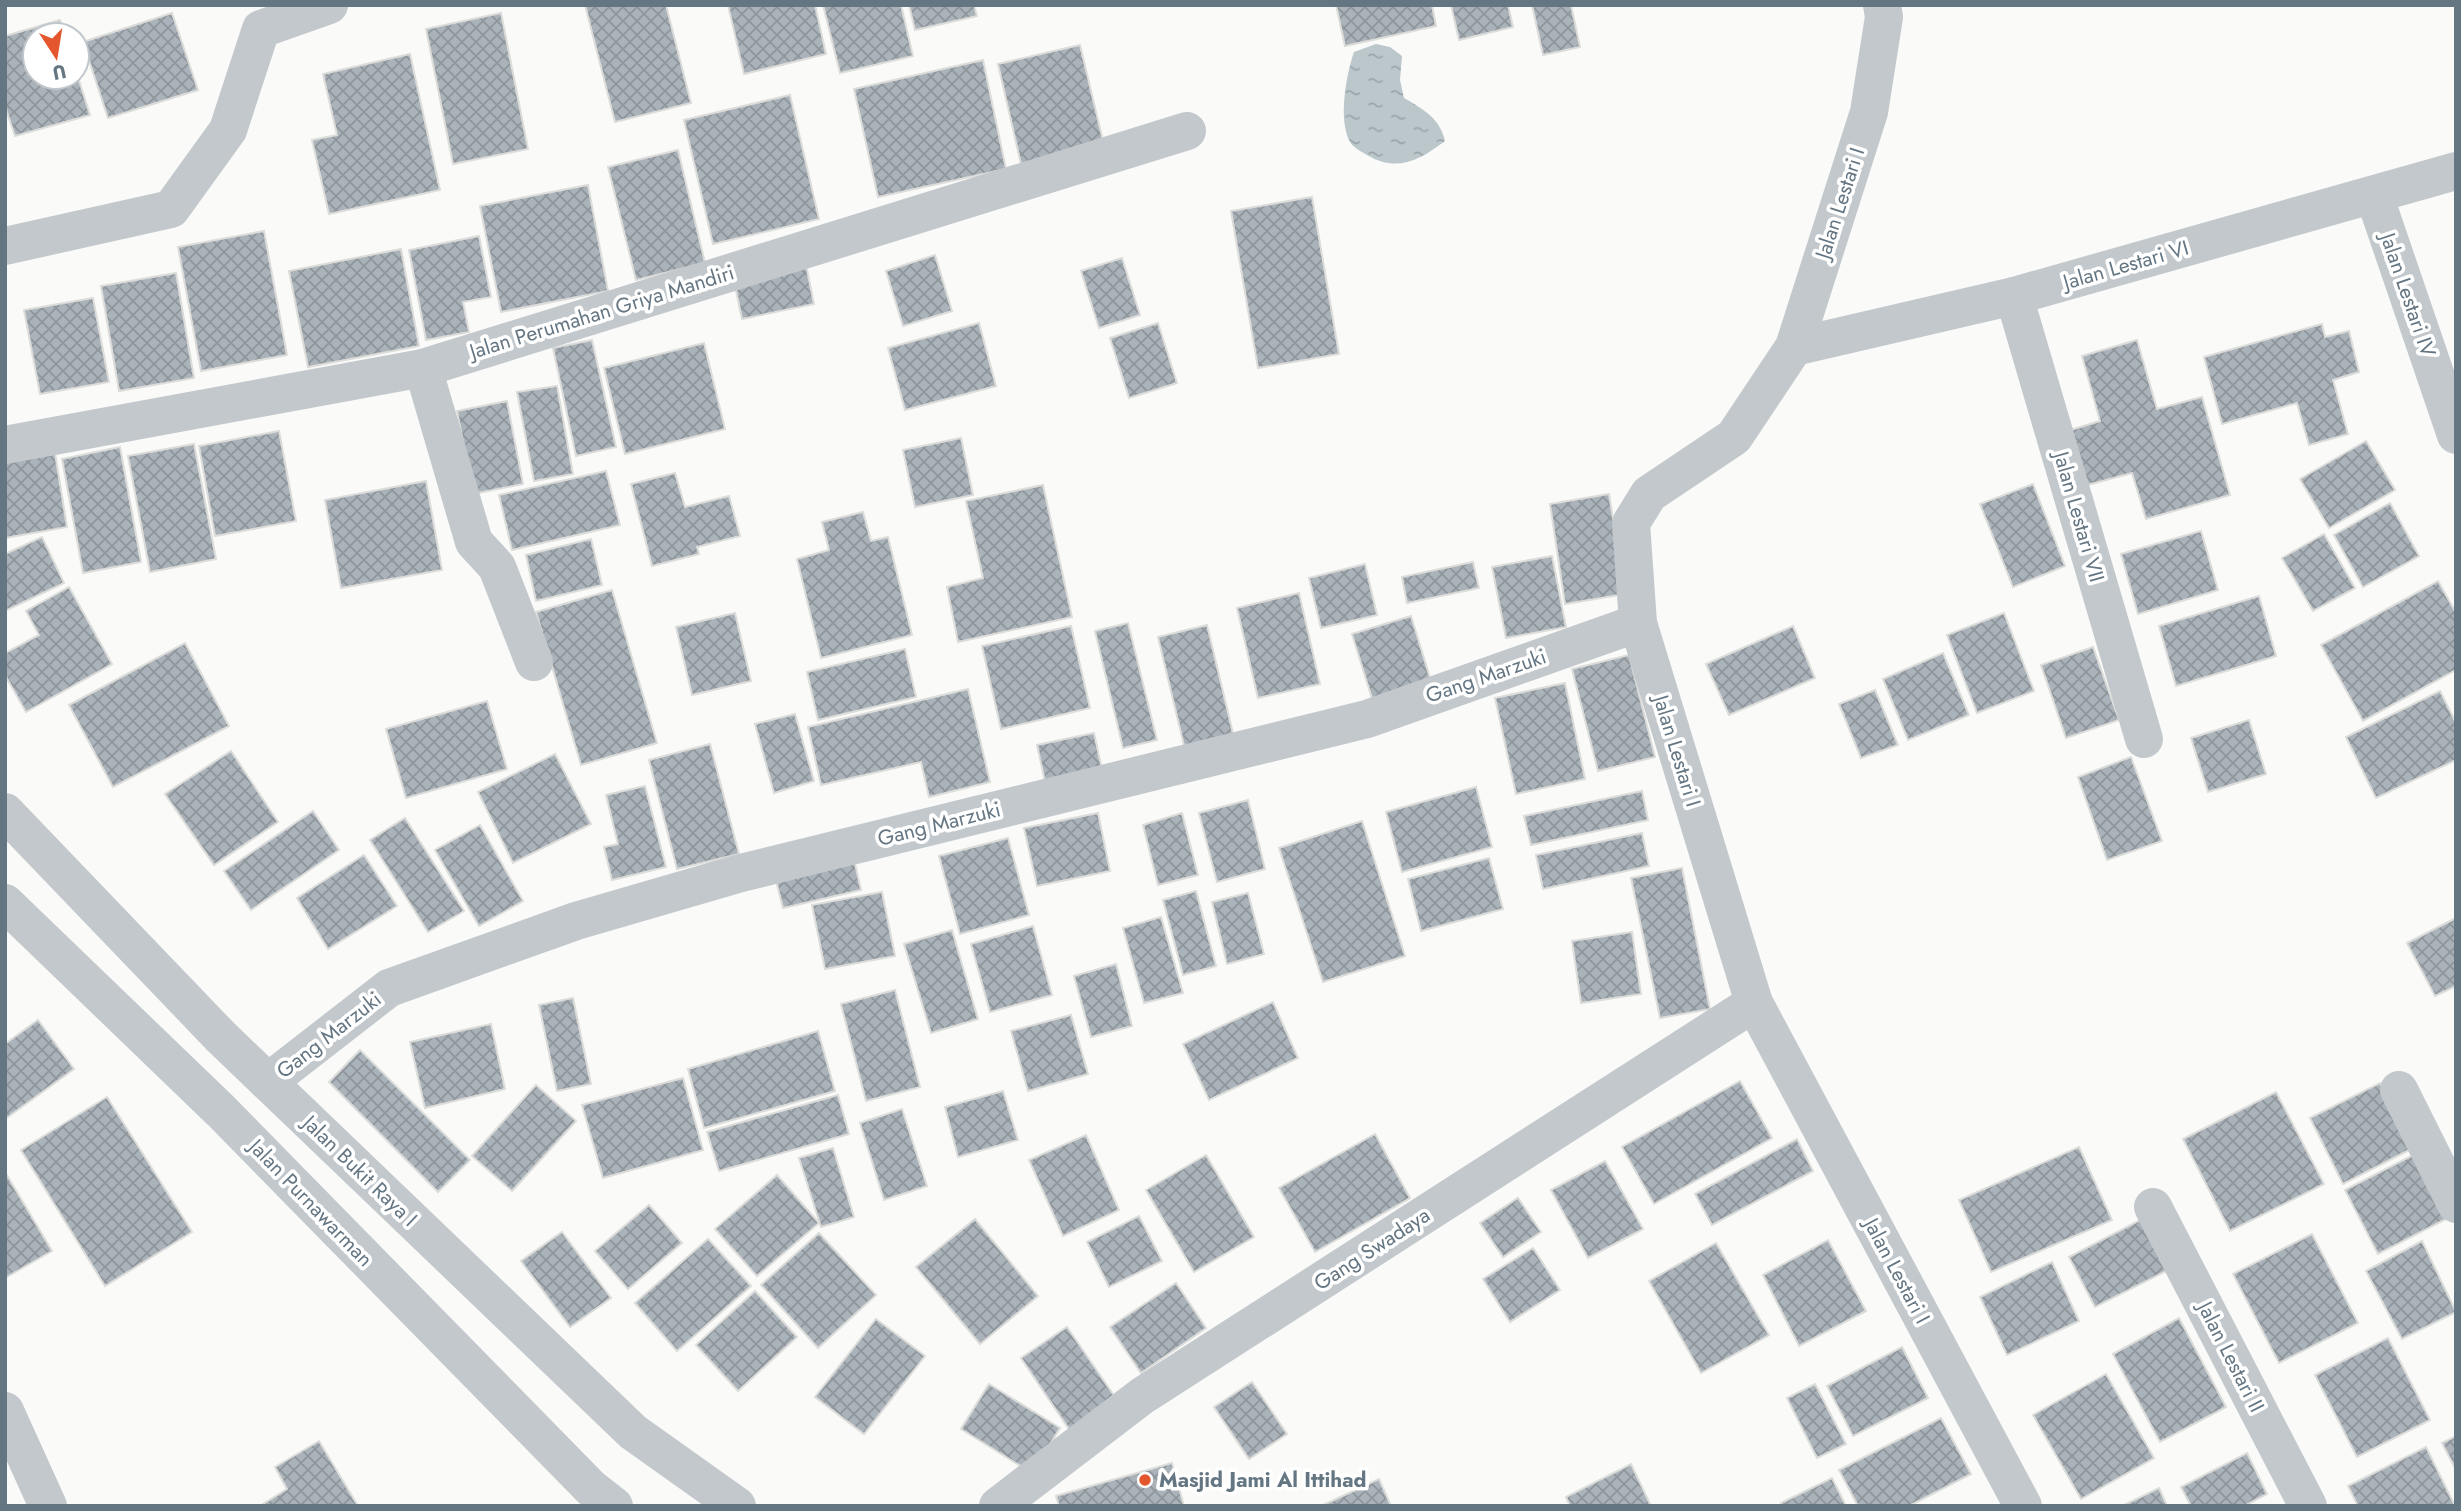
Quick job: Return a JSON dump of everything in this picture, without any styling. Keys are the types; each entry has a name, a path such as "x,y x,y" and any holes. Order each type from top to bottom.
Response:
{"street":[{"path":"5,246 171,209 228,130 261,29 329,5"},
{"name":"Jalan Lestari I","path":"1882,5 1884,17 1869,112 1794,347 1734,438 1649,494 1631,523 1638,623 1754,1003 2023,1506"},
{"name":"Jalan Perumahan Griya Mandiri","path":"5,445 423,368 1187,131"},
{"name":"Jalan Lestari VI","path":"1794,347 2014,296 2456,171"},
{"name":"Jalan Lestari IV","path":"2374,195 2456,435"},
{"name":"Jalan Lestari VII","path":"2014,296 2144,738"},
{"path":"423,368 474,542 497,567 534,662"},
{"name":"Gang Marzuki","path":"268,1082 389,988 576,920 741,873 1367,719 1638,623"},
{"name":"Jalan Bukit Raya I","path":"5,812 202,1055 268,1082 633,1432 737,1506"},
{"name":"Jalan Purnawarman","path":"5,903 202,1055 591,1488 614,1506"},
{"name":"Gang Swadaya","path":"998,1506 1142,1396 1754,1003"},
{"path":"2399,1090 2456,1203"},
{"name":"Jalan Lestari II","path":"2153,1208 2308,1506"},
{"path":"5,1411 48,1506"}],"water":[{"path":"1376,44 1390,47 1402,56 1400,80 1404,98 1424,110 1435,120 1443,133 1445,141 1408,162 1388,163 1363,153 1350,142 1346,133 1344,97 1354,52"}],"building":[{"path":"585,5 666,5 691,103 615,122"},
{"path":"728,5 815,5 826,54 744,74"},
{"path":"823,5 901,5 913,56 840,73"},
{"path":"909,5 974,5 977,16 915,30"},
{"path":"1336,5 1432,5 1436,26 1345,46"},
{"path":"1451,5 1508,5 1513,27 1459,40"},
{"path":"1532,5 1571,5 1580,47 1543,55"},
{"path":"172,13 198,90 108,118 91,66 91,39"},
{"path":"501,13 528,149 453,164 426,29"},
{"path":"21,31 21,91 82,91 90,115 15,136 5,106 5,36"},
{"path":"1080,45 1104,145 1021,164 998,64"},
{"path":"410,54 440,190 329,214 312,140 337,135 323,74"},
{"path":"983,60 1006,169 878,197 854,89"},
{"path":"790,95 819,219 713,244 684,120"},
{"path":"678,150 705,263 636,280 608,167"},
{"path":"588,185 608,291 501,312 480,206"},
{"path":"1312,197 1339,354 1258,368 1231,211"},
{"path":"264,231 287,355 201,371 178,247"},
{"path":"479,236 491,297 463,302 469,332 426,340 409,250"},
{"path":"401,249 419,346 308,367 289,271"},
{"path":"935,255 952,311 903,326 886,271"},
{"path":"1122,258 1140,315 1099,328 1081,271"},
{"path":"805,260 814,304 742,319 733,276"},
{"path":"176,273 194,378 119,391 101,286"},
{"path":"93,298 109,382 40,394 24,310"},
{"path":"979,323 996,386 905,410 888,348"},
{"path":"1158,323 1177,383 1129,398 1110,338"},
{"path":"2322,324 2325,337 2349,331 2359,372 2333,380 2348,434 2309,445 2297,403 2222,424 2204,357"},
{"path":"592,340 616,447 576,456 553,348"},
{"path":"2137,340 2157,409 2202,397 2230,495 2146,519 2132,473 2080,487 2064,432 2100,421 2082,356"},
{"path":"704,343 725,429 625,454 604,368"},
{"path":"557,386 573,474 534,481 517,392"},
{"path":"507,401 523,484 473,494 457,411"},
{"path":"279,431 296,521 215,536 199,446"},
{"path":"961,438 973,495 915,507 903,450"},
{"path":"2366,441 2395,490 2329,528 2300,479"},
{"path":"194,444 216,559 150,572 128,456"},
{"path":"54,447 67,527 5,538 5,456"},
{"path":"120,447 141,562 83,573 62,459"},
{"path":"606,471 620,525 512,550 499,495"},
{"path":"675,473 685,507 729,496 740,536 697,547 699,554 652,566 631,484"},
{"path":"426,481 442,570 341,588 325,500"},
{"path":"2033,484 2065,566 2013,587 1980,504"},
{"path":"1043,485 1072,617 958,642 947,587 983,578 966,501"},
{"path":"1609,494 1625,594 1565,604 1550,504"},
{"path":"2390,503 2419,556 2363,587 2334,535"},
{"path":"863,512 871,541 888,537 912,635 821,658 797,559 829,550 822,522"},
{"path":"2201,531 2218,590 2138,614 2121,554"},
{"path":"2324,534 2355,588 2313,611 2282,558"},
{"path":"42,537 64,583 5,611 5,554"},
{"path":"591,539 602,585 536,601 526,555"},
{"path":"1552,556 1566,627 1506,638 1492,567"},
{"path":"1473,562 1479,588 1407,603 1402,577"},
{"path":"1365,564 1377,615 1321,628 1309,578"},
{"path":"2438,581 2456,613 2456,670 2363,721 2321,645"},
{"path":"69,587 112,664 26,712 5,675 5,653 39,635 26,611"},
{"path":"612,590 657,743 581,765 536,612"},
{"path":"1299,593 1320,684 1258,698 1237,608"},
{"path":"2259,596 2276,656 2176,686 2159,626"},
{"path":"735,613 751,681 692,695 676,627"},
{"path":"2004,613 2034,691 1977,713 1947,635"},
{"path":"1411,616 1434,691 1375,708 1352,634"},
{"path":"1128,623 1157,740 1123,748 1095,631"},
{"path":"1207,625 1236,746 1187,758 1158,637"},
{"path":"1071,626 1090,708 1001,729 982,646"},
{"path":"1793,626 1815,678 1729,715 1706,664"},
{"path":"185,643 229,726 113,787 69,705"},
{"path":"2093,647 2119,720 2066,738 2041,665"},
{"path":"905,649 916,697 818,720 807,672"},
{"path":"1943,653 1969,715 1908,740 1883,679"},
{"path":"1629,655 1655,757 1598,771 1572,669"},
{"path":"1565,683 1585,779 1516,794 1495,698"},
{"path":"968,689 990,782 929,797 921,762 821,785 808,727"},
{"path":"1875,690 1898,745 1861,758 1839,704"},
{"path":"2440,691 2456,723 2456,760 2376,798 2346,737"},
{"path":"487,701 507,769 406,798 386,729"},
{"path":"795,714 814,781 774,793 755,724"},
{"path":"2249,720 2266,774 2208,792 2191,738"},
{"path":"1094,733 1103,774 1046,786 1037,745"},
{"path":"710,744 739,854 677,869 649,760"},
{"path":"231,751 278,822 214,865 165,794"},
{"path":"555,754 591,824 513,863 478,792"},
{"path":"2131,757 2162,841 2107,860 2078,777"},
{"path":"645,786 666,867 612,880 604,847 618,844 606,795"},
{"path":"1476,787 1492,847 1402,872 1386,812"},
{"path":"1642,791 1648,820 1531,845 1524,816"},
{"path":"1248,800 1265,869 1217,882 1199,813"},
{"path":"313,811 339,850 251,910 224,871"},
{"path":"1098,813 1110,871 1037,886 1024,828"},
{"path":"1182,813 1198,875 1158,885 1143,825"},
{"path":"405,818 464,911 428,932 370,840"},
{"path":"1362,821 1405,956 1323,982 1279,848"},
{"path":"480,825 523,901 479,926 435,850"},
{"path":"1642,833 1649,866 1543,889 1536,855"},
{"path":"1008,838 1029,915 960,934 939,856"},
{"path":"852,851 861,890 783,908 773,869"},
{"path":"364,855 397,906 328,949 297,898"},
{"path":"1489,858 1503,909 1421,931 1408,879"},
{"path":"1682,868 1710,1009 1660,1018 1631,878"},
{"path":"1196,891 1216,966 1183,975 1163,900"},
{"path":"882,892 895,956 825,969 812,905"},
{"path":"1248,893 1264,954 1227,964 1212,902"},
{"path":"1161,917 1183,993 1144,1003 1123,928"},
{"path":"2456,918 2456,986 2435,996 2407,943"},
{"path":"1033,926 1052,995 990,1012 971,944"},
{"path":"952,930 978,1019 931,1033 904,944"},
{"path":"1632,932 1641,994 1581,1003 1572,941"},
{"path":"1116,964 1132,1026 1091,1037 1074,976"},
{"path":"895,990 920,1087 866,1101 841,1004"},
{"path":"573,998 591,1084 557,1091 539,1005"},
{"path":"1273,1002 1298,1058 1209,1100 1183,1044"},
{"path":"1071,1015 1088,1074 1028,1091 1011,1031"},
{"path":"38,1020 74,1069 5,1119 5,1044"},
{"path":"491,1024 505,1089 425,1108 410,1042"},
{"path":"818,1031 835,1091 704,1128 688,1069"},
{"path":"360,1050 470,1160 438,1192 329,1082"},
{"path":"683,1078 703,1150 603,1178 582,1105"},
{"path":"1740,1081 1772,1138 1654,1204 1622,1147"},
{"path":"2380,1083 2413,1148 2343,1184 2310,1118"},
{"path":"536,1085 576,1121 512,1191 472,1156"},
{"path":"1003,1091 1018,1140 958,1157 945,1107"},
{"path":"2276,1092 2324,1184 2230,1231 2183,1139"},
{"path":"838,1095 849,1134 719,1171 707,1132"},
{"path":"107,1097 192,1232 105,1286 21,1150"},
{"path":"902,1109 927,1186 884,1200 860,1123"},
{"path":"1375,1134 1410,1198 1315,1252 1279,1188"},
{"path":"1086,1135 1119,1210 1063,1236 1029,1160"},
{"path":"1797,1139 1813,1171 1712,1225 1695,1194"},
{"path":"2079,1147 2112,1220 1991,1272 1959,1200"},
{"path":"833,1148 854,1217 821,1227 799,1158"},
{"path":"2415,1154 2448,1218 2378,1254 2345,1190"},
{"path":"1206,1155 1254,1237 1194,1272 1146,1190"},
{"path":"1605,1161 1643,1229 1588,1258 1551,1190"},
{"path":"5,1172 52,1251 5,1278"},
{"path":"777,1175 819,1223 757,1276 715,1229"},
{"path":"1518,1198 1541,1232 1503,1257 1480,1223"},
{"path":"649,1205 682,1243 628,1289 595,1251"},
{"path":"1139,1216 1162,1261 1109,1287 1087,1242"},
{"path":"2144,1218 2170,1269 2095,1307 2069,1257"},
{"path":"975,1219 1038,1296 980,1344 916,1267"},
{"path":"562,1232 611,1298 570,1327 521,1261"},
{"path":"819,1233 876,1295 818,1348 761,1285"},
{"path":"2312,1234 2358,1323 2279,1363 2233,1274"},
{"path":"708,1239 751,1286 677,1351 635,1303"},
{"path":"1828,1240 1866,1311 1799,1346 1763,1275"},
{"path":"2422,1241 2456,1312 2402,1339 2366,1271"},
{"path":"1716,1243 1769,1335 1701,1373 1649,1281"},
{"path":"1533,1248 1560,1290 1510,1322 1483,1279"},
{"path":"2052,1262 2079,1321 2007,1355 1980,1297"},
{"path":"1176,1283 1206,1328 1141,1373 1110,1327"},
{"path":"755,1291 797,1337 738,1391 696,1345"},
{"path":"2179,1318 2226,1407 2160,1442 2113,1354"},
{"path":"876,1319 925,1356 864,1434 815,1397"},
{"path":"1067,1327 1117,1400 1071,1432 1021,1358"},
{"path":"2388,1338 2430,1420 2357,1457 2315,1375"},
{"path":"1902,1347 1928,1398 1853,1436 1827,1386"},
{"path":"2106,1374 2154,1458 2081,1499 2033,1415"},
{"path":"1252,1382 1287,1434 1249,1459 1214,1407"},
{"path":"989,1384 1060,1428 1032,1473 961,1429"},
{"path":"1815,1384 1846,1444 1817,1458 1787,1398"},
{"path":"1941,1418 1971,1474 1909,1506 1858,1506 1839,1470"},
{"path":"2456,1436 2456,1470 2442,1443"},
{"path":"319,1441 358,1506 260,1506 287,1489 275,1467"},
{"path":"2426,1447 2455,1506 2358,1506 2348,1486"},
{"path":"2247,1453 2267,1494 2244,1506 2191,1506 2181,1487"},
{"name":"Masjid Jami Al Ittihad","path":"1172,1463 1184,1506 1059,1506 1056,1496"},
{"path":"1631,1464 1651,1506 1570,1506 1566,1497"},
{"path":"1832,1478 1846,1506 1783,1506 1781,1503"},
{"path":"1379,1479 1391,1506 1321,1506"},
{"path":"2159,1488 2167,1506 2122,1506"}],"place":[{"name":"Masjid Jami Al Ittihad","path":"1145,1480"}]}
